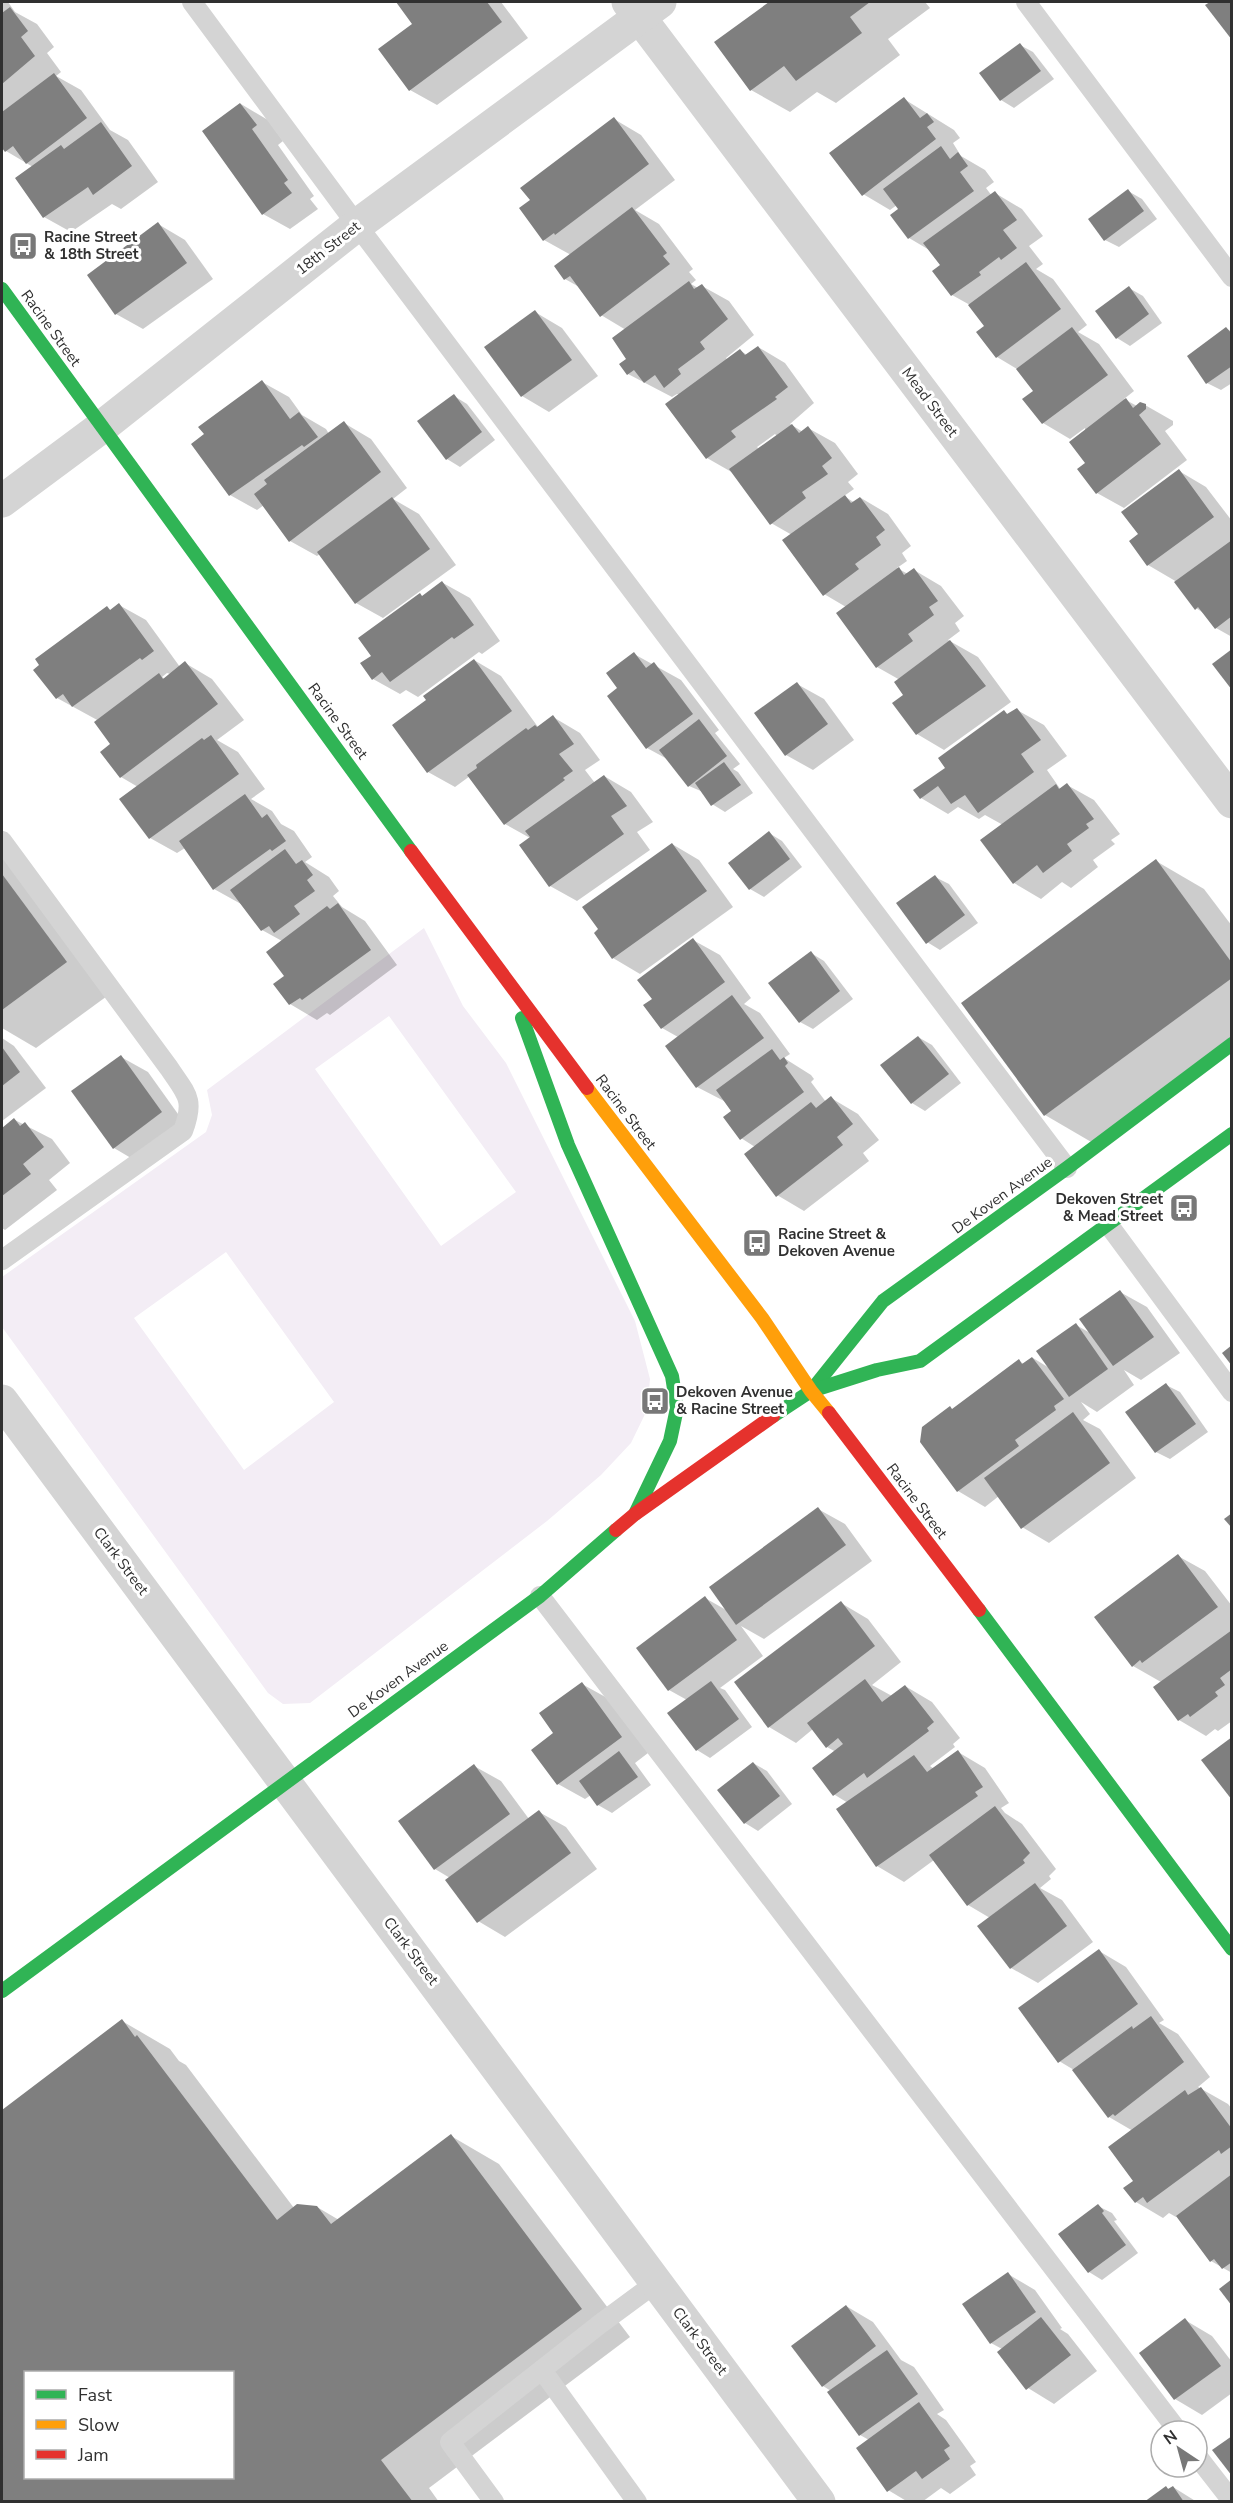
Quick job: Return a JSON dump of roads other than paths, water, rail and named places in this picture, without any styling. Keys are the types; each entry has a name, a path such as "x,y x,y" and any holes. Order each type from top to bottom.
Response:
{"main road":[{"name":"Racine Street","path":"2,289 509,986 762,1318 811,1391 865,1458 1232,1949"},
{"path":"509,986 568,1144 672,1376 677,1408 670,1441 635,1514"},
{"name":"De Koven Avenue","path":"2,1991 540,1596 635,1514 811,1391 884,1301 1232,1044"},
{"name":"De Koven Avenue","path":"811,1391 877,1370 920,1361 1232,1134"}],"street":[{"name":"18th Street","path":"2,501 103,426 357,225 642,6"},
{"name":"Mead Street","path":"642,6 1232,802"},
{"name":"Clark Street","path":"2,1401 819,2502"}],"lane":[{"path":"192,2 357,225 1067,1168"},
{"path":"1026,2 1232,277"},
{"path":"2,841 169,1068 187,1095 190,1112 183,1131 2,1260"},
{"path":"1108,1224 1232,1392"},
{"path":"540,1596 1169,2419"},
{"path":"494,2502 450,2442 657,2282"},
{"path":"542,2370 637,2502"},
{"path":"1209,2471 1232,2501"}],"place":[{"name":"Racine Street & 18th Street","path":"23,246"},
{"name":"Dekoven Street & Mead Street","path":"1184,1208"},
{"name":"Racine Street & Dekoven Avenue","path":"757,1243"},
{"name":"Dekoven Avenue & Racine Street","path":"655,1401"}]}
